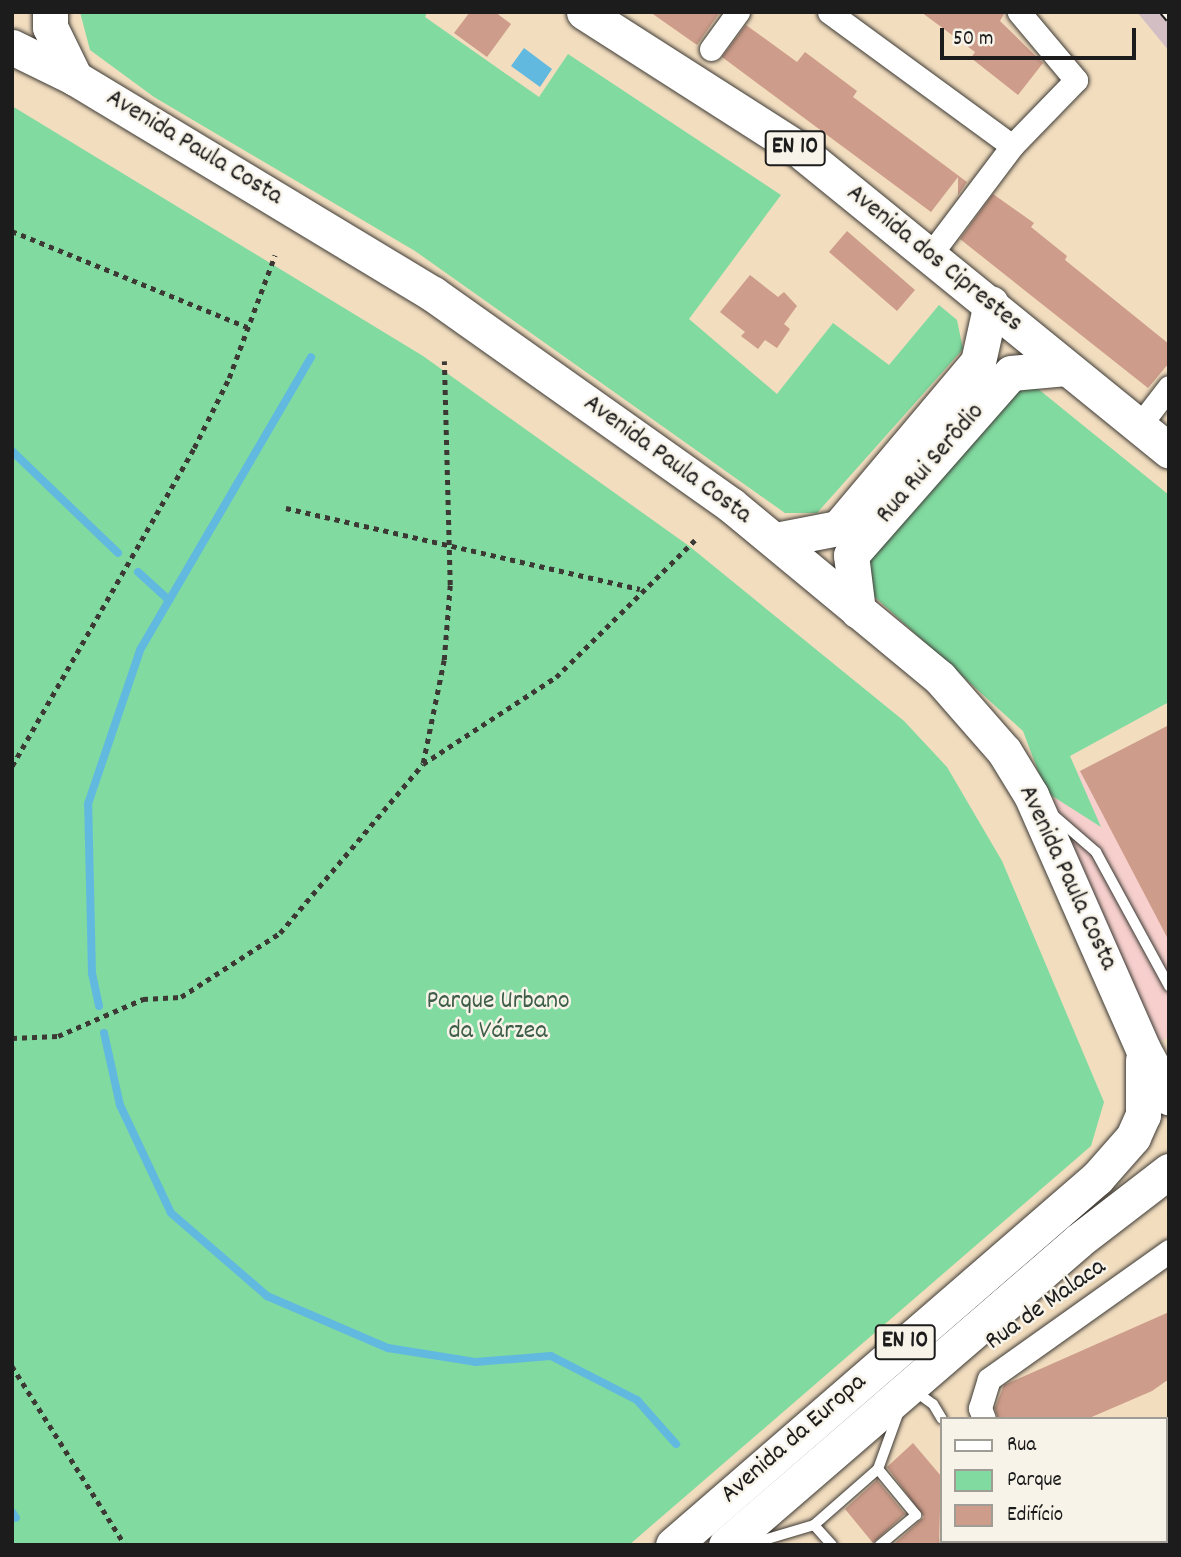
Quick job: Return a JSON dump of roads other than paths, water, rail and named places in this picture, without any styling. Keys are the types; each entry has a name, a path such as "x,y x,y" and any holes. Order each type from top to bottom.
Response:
{"main road":[{"path":"50,12 50,27 75,78"},
{"name":"Avenida dos Ciprestes","path":"584,12 798,149 991,303 1169,451"},
{"name":"Avenida Paula Costa","path":"12,47 75,78 433,294 776,540 940,678 1004,751 1031,795 1143,1049 1169,1097"},
{"name":"Rua Rui Serôdio","path":"776,540 838,528 978,362 991,303"},
{"name":"Rua Rui Serôdio","path":"858,611 851,555 1011,373 1066,368"},
{"name":"Avenida da Europa","path":"673,1545 1097,1178 1133,1137 1146,1098 1143,1049"},
{"name":"Avenida da Europa","path":"726,1545 1078,1241 1169,1171"}],"street":[{"path":"711,49 738,12"},
{"path":"829,12 1013,146"},
{"path":"930,255 1013,146 1076,80 1019,12"},
{"path":"1139,426 1169,387"},
{"name":"Rua de Malaca","path":"983,1417 980,1408 989,1379 1169,1251"}],"lane":[{"path":"1031,795 1096,852 1169,986"},
{"path":"747,1545 814,1525 878,1469 909,1387 933,1404 941,1417"},
{"path":"878,1469 916,1515 880,1545"},
{"path":"814,1525 832,1545"}],"water":[{"path":"524,48 552,69 540,87 511,66"}],"waterway":[{"path":"99,1006 92,974 88,804 140,650 311,357"},
{"path":"12,451 118,553"},
{"path":"138,572 169,600"},
{"path":"104,1033 120,1105 171,1213 267,1296 388,1348 475,1362 551,1356 637,1400 676,1444"},
{"path":"12,1512 16,1518"}],"railway":[{"path":"1163,12 1169,19"}],"park label":[{"name":"Parque Urbano da Várzea","path":"498,1017"}]}
